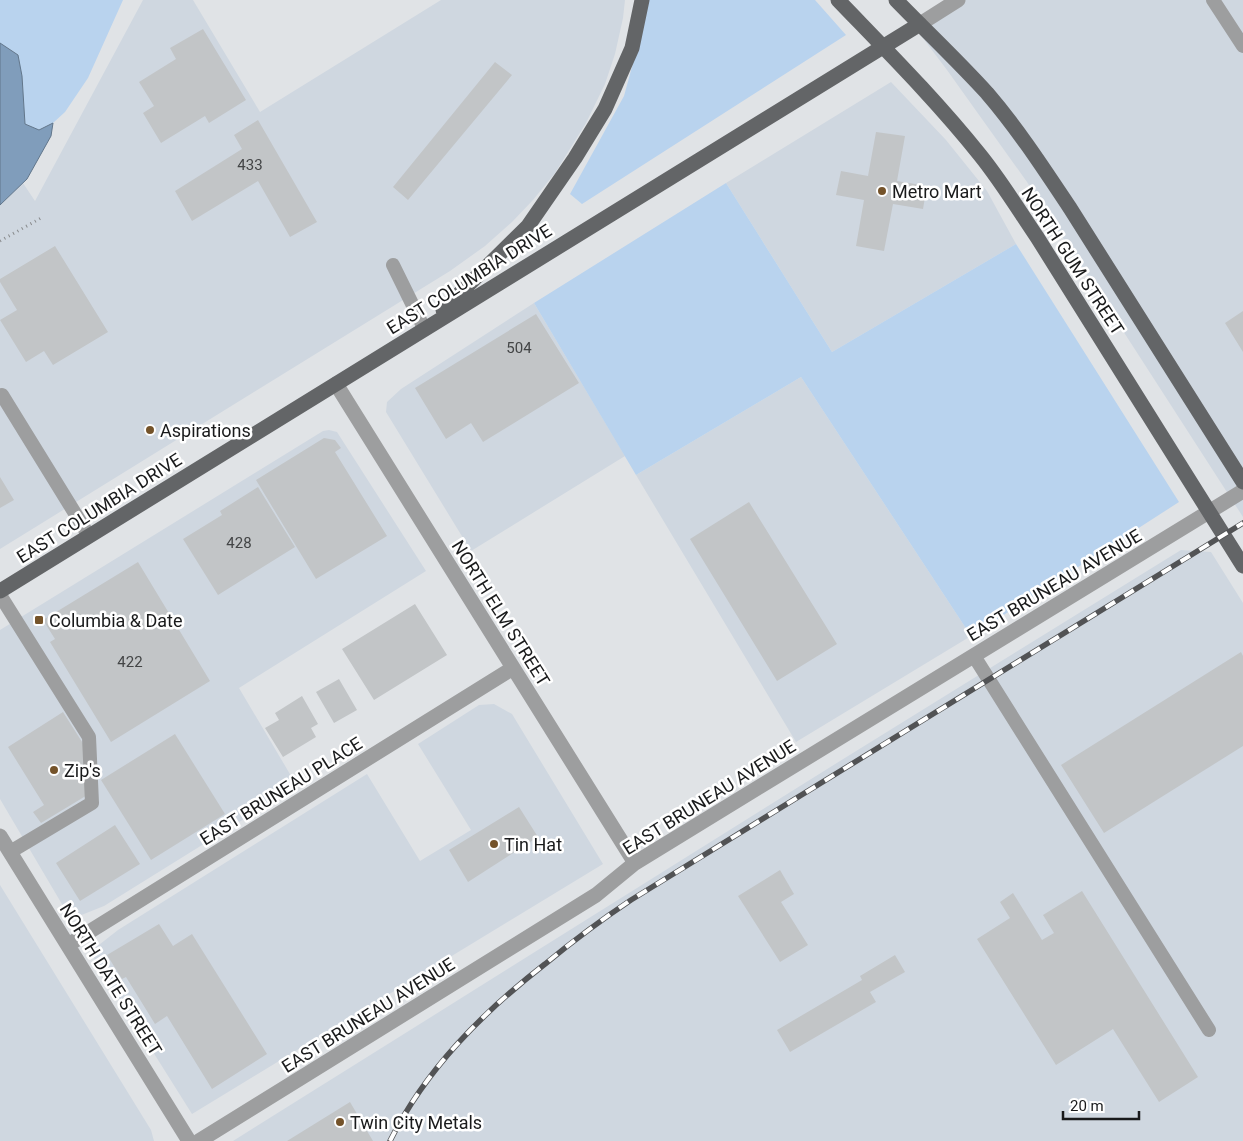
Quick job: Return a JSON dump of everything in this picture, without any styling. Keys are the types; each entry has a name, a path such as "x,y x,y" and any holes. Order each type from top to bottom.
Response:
{"main road":[{"path":"424,328 528,226 575,158 605,109 632,48 642,0"},
{"name":"NORTH GUM STREET","path":"838,0 953,122 982,157 1008,194 1243,566"},
{"name":"NORTH GUM STREET","path":"896,0 987,94 1017,130 1084,231 1243,482"},
{"name":"EAST COLUMBIA DRIVE","path":"0,591 920,24"}],"street":[{"name":"EAST COLUMBIA DRIVE","path":"920,24 958,0"},
{"name":"NORTH ELM STREET","path":"336,384 635,863"},
{"name":"EAST BRUNEAU AVENUE","path":"199,1141 596,895 635,863 1243,491"},
{"name":"EAST BRUNEAU PLACE","path":"68,945 514,668"},
{"name":"NORTH DATE STREET","path":"3,843 189,1141"}],"lane":[{"path":"1213,0 1243,46"},
{"path":"392,265 424,328"},
{"path":"2,395 88,536"},
{"path":"0,595 89,737 92,803 3,843"},
{"path":"974,656 1209,1030"}],"path":[{"path":"0,241 40,218"}],"shaded area":[{"path":"0,0 123,0 88,78 65,112 53,123 39,130 25,124 22,76 18,55 0,43"},
{"path":"143,0 193,0 260,112 441,0 625,0 615,54 605,84 586,123 555,173 533,200 485,246 450,271 0,549 0,205 23,183 35,201"},
{"path":"647,0 815,0 846,35 582,204 570,194 624,96 644,23"},
{"path":"959,0 1243,0 1243,517 1027,182 916,29"},
{"path":"0,43 18,55 22,76 25,124 39,130 53,123 51,136 27,179 0,205"},
{"path":"891,82 946,140 987,191 1016,244 832,352 726,183"},
{"path":"726,183 832,352 1016,244 1179,502 971,636 801,377 636,475 534,303"},
{"path":"534,303 625,456 471,551 386,412 387,402 401,389"},
{"path":"801,377 971,636 796,742 636,475"},
{"path":"323,431 337,432 426,571 239,688 297,786 104,906 79,916 66,911 0,799 0,630"},
{"path":"1181,550 1211,552 1243,603 1243,1141 233,1141 840,761"},
{"path":"494,704 512,714 603,864 192,1114 94,958 95,948 118,930 367,774 420,861 471,830 418,744 479,705"},
{"path":"0,885 151,1130 154,1141 0,1141"}],"building":[{"path":"203,29 246,100 209,123 205,116 161,143 143,113 154,106 139,82 176,59 170,48"},
{"path":"495,62 512,75 408,200 393,187"},
{"path":"258,120 317,222 290,237 258,181 192,221 175,191 242,149 234,135"},
{"path":"876,132 905,136 897,181 927,186 923,209 893,204 884,251 856,246 864,200 836,195 841,171 868,176"},
{"path":"55,246 108,332 53,365 44,351 26,362 0,320 17,310 0,279"},
{"path":"1243,311 1243,352 1225,323"},
{"path":"536,314 579,383 483,442 471,423 446,439 415,388"},
{"path":"324,438 335,440 341,448 335,452 387,536 316,579 256,480"},
{"path":"0,477 14,500 0,508"},
{"path":"258,487 295,547 218,595 183,539 222,515 220,511"},
{"path":"749,502 837,644 777,681 690,539"},
{"path":"138,562 210,681 111,742 50,642 55,639 43,620"},
{"path":"415,604 447,655 374,700 342,649"},
{"path":"1241,652 1243,656 1243,746 1104,833 1061,765"},
{"path":"339,679 357,710 334,723 316,692"},
{"path":"302,696 318,724 311,728 316,737 283,757 265,728 279,720 275,713"},
{"name":"Zip's","path":"63,712 84,745 89,794 41,823 33,812 44,805 8,747"},
{"path":"175,734 225,814 151,860 101,780"},
{"name":"Tin Hat","path":"519,807 538,837 468,882 449,850"},
{"path":"115,825 140,864 80,901 56,863"},
{"path":"780,870 794,894 781,902 808,945 780,962 738,896"},
{"path":"1082,891 1198,1077 1159,1102 1113,1029 1056,1065 977,939 1010,918 1000,902 1013,893 1042,940 1054,933 1043,915"},
{"path":"159,924 173,946 192,934 267,1054 212,1089 167,1016 155,1024 126,977 122,979 107,955"},
{"path":"895,955 905,972 870,992 876,1002 790,1052 777,1030 862,980 860,976"},
{"name":"Twin City Metals","path":"350,1102 373,1141 287,1141"}],"railway":[{"path":"390,1141 404,1115 421,1090 457,1044 499,1002 598,923 631,900 1243,523"}],"place":[{"name":"Metro Mart","path":"882,191"},
{"name":"Aspirations","path":"150,430"},
{"name":"Columbia & Date","path":"39,620"},
{"name":"Zip's","path":"54,770"},
{"name":"Tin Hat","path":"494,844"},
{"name":"Twin City Metals","path":"340,1122"}]}
